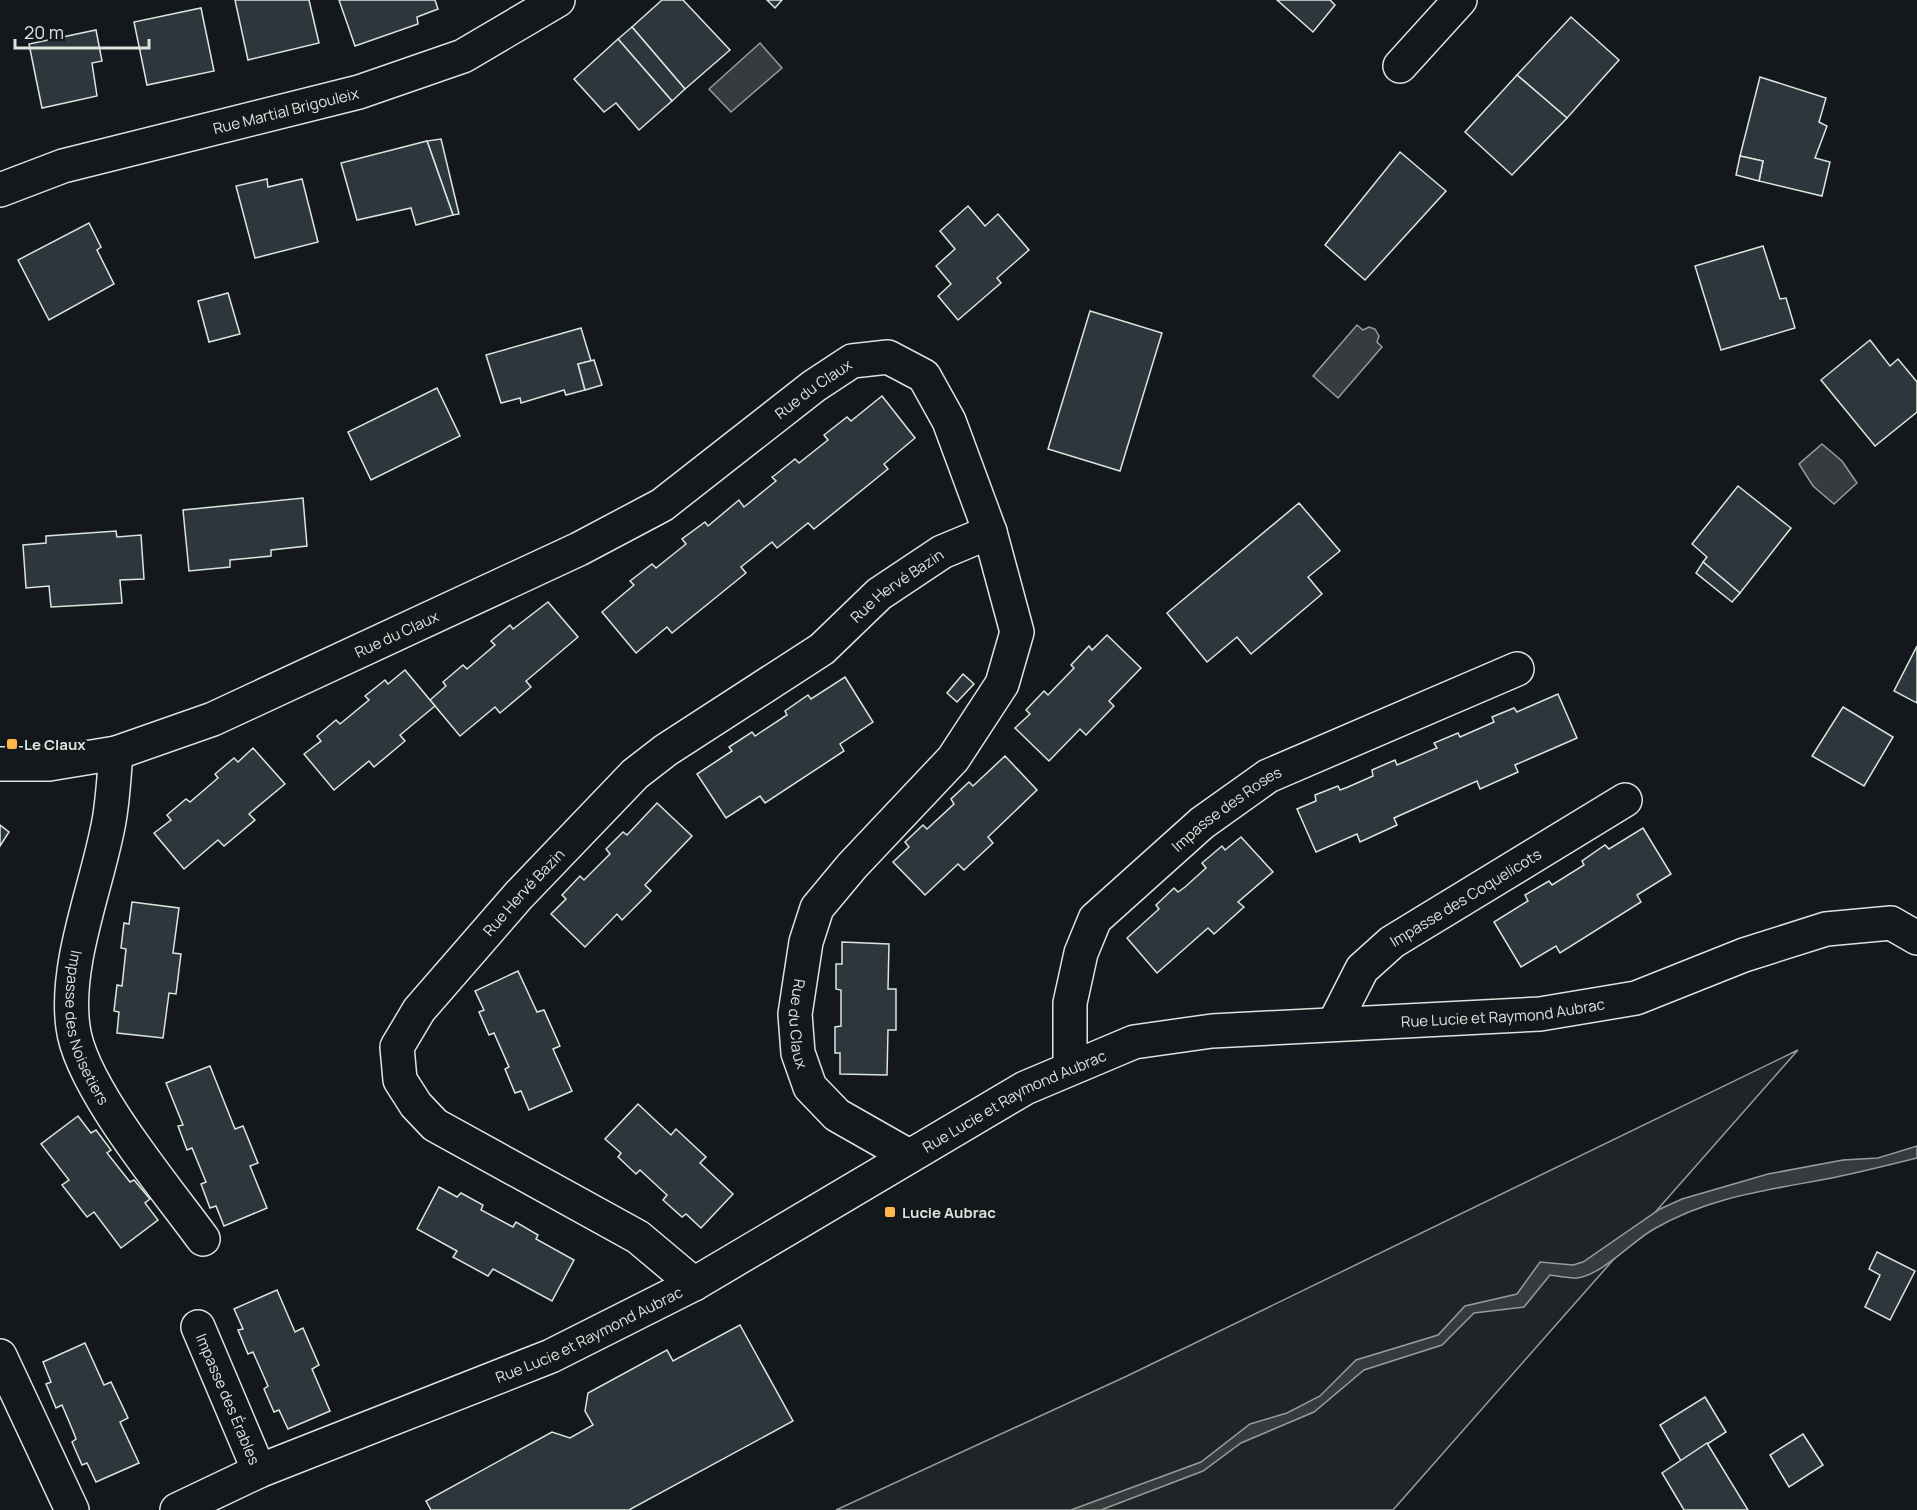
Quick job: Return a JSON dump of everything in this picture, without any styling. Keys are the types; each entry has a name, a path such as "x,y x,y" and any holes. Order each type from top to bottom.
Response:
{"street":[{"name":"Rue Martial Brigouleix","path":"0,190 63,166 380,85 463,56 558,0"},
{"path":"1400,66 1460,0"},
{"name":"Rue du Claux","path":"0,764 49,764 116,753 213,719 579,549 652,510 814,386 852,361 888,357 924,376 949,420 990,532 1017,632 1002,684 953,759 852,866 817,908 806,942 795,1014 798,1053 810,1087 837,1115 909,1156"},
{"name":"Rue Hervé Bazin","path":"694,1284 638,1237 435,1125 416,1105 400,1080 397,1047 419,1010 519,895 635,774 666,750 822,649 879,594 942,552 990,532"},
{"name":"Impasse des Roses","path":"1070,1067 1070,1003 1080,953 1095,920 1202,823 1268,776 1517,669"},
{"name":"Impasse des Noisetiers","path":"116,753 110,820 72,982 73,1028 85,1066 109,1107 203,1239"},
{"name":"Impasse des Coquelicots","path":"1334,1024 1362,969 1392,942 1625,800"},
{"name":"Rue Lucie et Raymond Aubrac","path":"177,1510 259,1471 551,1356 694,1284 1025,1088 1070,1067 1134,1042 1212,1031 1540,1014 1636,998 1744,955 1826,929 1891,923 1917,938"},
{"name":"Impasse des Érables","path":"198,1327 259,1471"},
{"path":"0,1356 72,1510"}],"shaded area":[{"path":"760,43 782,68 731,112 709,89"},
{"path":"1357,325 1363,330 1369,327 1375,329 1379,336 1377,342 1382,347 1338,398 1313,376"},
{"path":"1822,444 1842,461 1857,483 1834,504 1813,486 1799,464"},
{"path":"1798,1050 1393,1510 836,1510 1127,1376"},
{"path":"1917,1146 1917,1158 1843,1176 1741,1196 1675,1218 1654,1229 1606,1265 1587,1276 1577,1278 1550,1275 1524,1307 1474,1313 1442,1345 1364,1370 1314,1412 1241,1443 1203,1471 1101,1510 1071,1510 1201,1462 1250,1424 1287,1413 1320,1396 1356,1360 1438,1335 1465,1306 1517,1294 1540,1262 1573,1265 1583,1262 1660,1209 1682,1199 1768,1174 1843,1160 1878,1158"}],"building":[{"path":"235,0 309,0 319,43 248,60"},
{"path":"339,0 435,0 438,9 417,17 418,24 355,46"},
{"path":"662,0 683,0 730,50 685,89 632,27"},
{"path":"767,0 782,0 775,8"},
{"path":"1277,0 1330,0 1335,5 1313,32"},
{"path":"201,8 214,71 147,85 134,22"},
{"path":"1571,17 1619,60 1567,118 1517,75"},
{"path":"632,27 685,89 672,101 618,39"},
{"path":"96,30 102,61 92,63 97,96 42,108 29,44"},
{"path":"618,39 672,101 639,130 616,103 604,112 574,79"},
{"path":"1517,75 1567,118 1512,175 1465,132"},
{"path":"1760,77 1826,98 1819,122 1827,126 1815,158 1830,162 1822,196 1759,181 1763,161 1740,156"},
{"path":"441,139 459,214 453,215 427,141"},
{"path":"427,141 453,215 416,225 411,208 357,220 341,163"},
{"path":"1400,152 1446,191 1365,280 1325,245"},
{"path":"1740,156 1763,161 1759,181 1736,175"},
{"path":"267,179 268,187 302,179 318,242 255,258 236,186"},
{"path":"968,206 985,226 998,214 1029,250 997,278 1001,283 958,320 938,296 951,284 936,266 955,249 940,231"},
{"path":"89,223 101,247 97,250 114,284 49,320 18,260"},
{"path":"1763,246 1780,299 1786,298 1795,328 1721,350 1695,266"},
{"path":"228,293 240,334 209,342 198,301"},
{"path":"1090,311 1162,333 1120,471 1048,449"},
{"path":"581,328 591,361 578,364 585,390 566,395 564,390 521,403 520,398 501,403 486,355"},
{"path":"1870,340 1890,366 1898,359 1917,382 1917,412 1875,446 1821,380"},
{"path":"594,360 602,385 585,390 578,364"},
{"path":"437,388 460,436 371,480 348,432"},
{"path":"882,396 915,438 884,464 888,469 814,529 808,523 777,548 772,542 741,567 746,573 672,633 667,627 636,653 602,612 634,585 630,581 652,564 656,568 686,544 682,539 705,522 708,526 739,500 744,507 776,481 772,477 795,459 799,463 828,440 824,435 847,417 851,421"},
{"path":"1738,486 1791,528 1740,593 1703,562 1707,557 1692,544"},
{"path":"303,498 307,546 271,550 271,556 230,560 230,567 189,571 183,510"},
{"path":"1299,503 1340,551 1308,577 1322,594 1251,654 1237,637 1207,662 1167,613"},
{"path":"116,531 117,537 141,535 144,579 120,580 122,603 51,607 49,586 26,588 23,545 46,543 46,536"},
{"path":"1703,562 1740,593 1732,602 1696,573"},
{"path":"548,602 578,637 526,681 531,687 500,713 495,707 460,736 430,700 446,686 443,682 463,665 467,669 495,645 491,641 510,625 513,629"},
{"path":"1107,635 1141,668 1109,701 1114,706 1086,735 1080,729 1049,761 1015,728 1030,714 1026,710 1044,691 1048,695 1074,668 1071,665 1089,646 1092,650"},
{"path":"1917,646 1917,703 1894,691"},
{"path":"405,670 435,706 400,735 405,741 374,767 369,761 334,790 304,754 321,741 317,736 336,720 340,724 369,700 365,696 385,680 388,684"},
{"path":"963,674 974,684 957,702 947,693"},
{"path":"845,677 873,722 840,744 844,751 765,803 760,796 726,818 697,774 732,751 729,747 752,732 755,736 787,715 785,711 808,695 811,699"},
{"path":"1558,694 1577,738 1515,765 1518,772 1480,789 1477,781 1394,818 1397,825 1360,842 1357,834 1316,852 1297,809 1316,801 1315,795 1338,786 1340,790 1348,787 1373,776 1372,770 1395,760 1397,765 1437,748 1434,743 1458,733 1460,737 1494,722 1492,717 1514,708 1517,712"},
{"path":"1843,707 1893,737 1864,786 1812,756"},
{"path":"253,748 285,784 249,814 255,820 224,846 218,840 184,869 154,833 171,820 167,815 186,799 190,802 218,778 215,774 234,758 238,762"},
{"path":"1005,756 1037,790 988,837 993,843 964,870 958,864 925,895 893,862 909,847 905,842 923,825 927,829 954,804 951,799 969,782 973,786"},
{"path":"657,803 692,836 645,885 651,891 622,920 617,914 585,947 551,914 566,899 562,895 580,876 584,880 610,854 606,849 623,832 627,835"},
{"path":"0,825 9,832 0,846"},
{"path":"1643,828 1671,874 1637,895 1641,902 1560,953 1556,946 1521,967 1494,922 1528,901 1525,895 1549,881 1552,885 1584,865 1582,861 1605,845 1609,849"},
{"path":"1241,837 1273,872 1238,902 1244,907 1214,934 1208,928 1157,973 1127,938 1159,909 1156,905 1174,888 1178,892 1206,868 1202,863 1222,846 1225,850"},
{"path":"132,902 179,908 173,953 181,954 176,994 169,993 163,1038 117,1033 119,1012 114,1011 117,985 122,986 126,949 121,948 124,923 129,924"},
{"path":"842,942 889,944 888,989 896,989 896,1030 888,1030 887,1075 840,1074 840,1053 835,1053 835,1027 841,1026 841,990 836,989 836,964 842,964"},
{"path":"518,971 537,1012 544,1010 560,1046 553,1049 572,1091 529,1110 521,1091 515,1093 505,1069 509,1067 494,1033 489,1035 479,1012 484,1010 475,991"},
{"path":"210,1066 235,1129 243,1126 258,1163 250,1166 267,1208 224,1226 216,1206 210,1208 201,1184 206,1182 192,1148 187,1150 178,1126 183,1125 166,1083"},
{"path":"638,1104 671,1135 676,1129 706,1157 700,1163 733,1194 701,1228 686,1214 682,1217 663,1200 667,1195 640,1170 636,1174 618,1157 621,1153 605,1139"},
{"path":"78,1116 91,1133 96,1130 111,1150 107,1153 130,1182 134,1180 150,1199 145,1203 158,1220 121,1248 94,1212 87,1217 62,1185 69,1180 41,1144"},
{"path":"439,1187 457,1197 461,1193 483,1205 481,1210 513,1227 516,1222 538,1235 536,1239 574,1260 552,1301 493,1269 488,1276 453,1257 457,1251 417,1229"},
{"path":"1877,1252 1915,1271 1890,1320 1865,1307 1880,1275 1869,1269"},
{"path":"277,1290 295,1332 303,1328 319,1365 312,1369 330,1411 288,1429 279,1410 274,1412 264,1389 268,1386 253,1352 248,1354 238,1330 243,1329 234,1309"},
{"path":"740,1325 793,1421 629,1510 431,1510 426,1501 552,1432 570,1438 593,1425 585,1411 588,1393 667,1350 673,1361"},
{"path":"85,1343 104,1385 111,1382 128,1418 120,1422 139,1463 96,1482 87,1463 82,1465 72,1442 76,1439 62,1405 56,1408 46,1384 51,1382 43,1362"},
{"path":"1705,1397 1726,1432 1681,1461 1660,1425"},
{"path":"1803,1434 1823,1465 1789,1487 1770,1455"},
{"path":"1707,1443 1748,1510 1684,1510 1662,1473"}],"place":[{"name":"Le Claux","path":"12,744"},
{"name":"Lucie Aubrac","path":"890,1212"}]}
